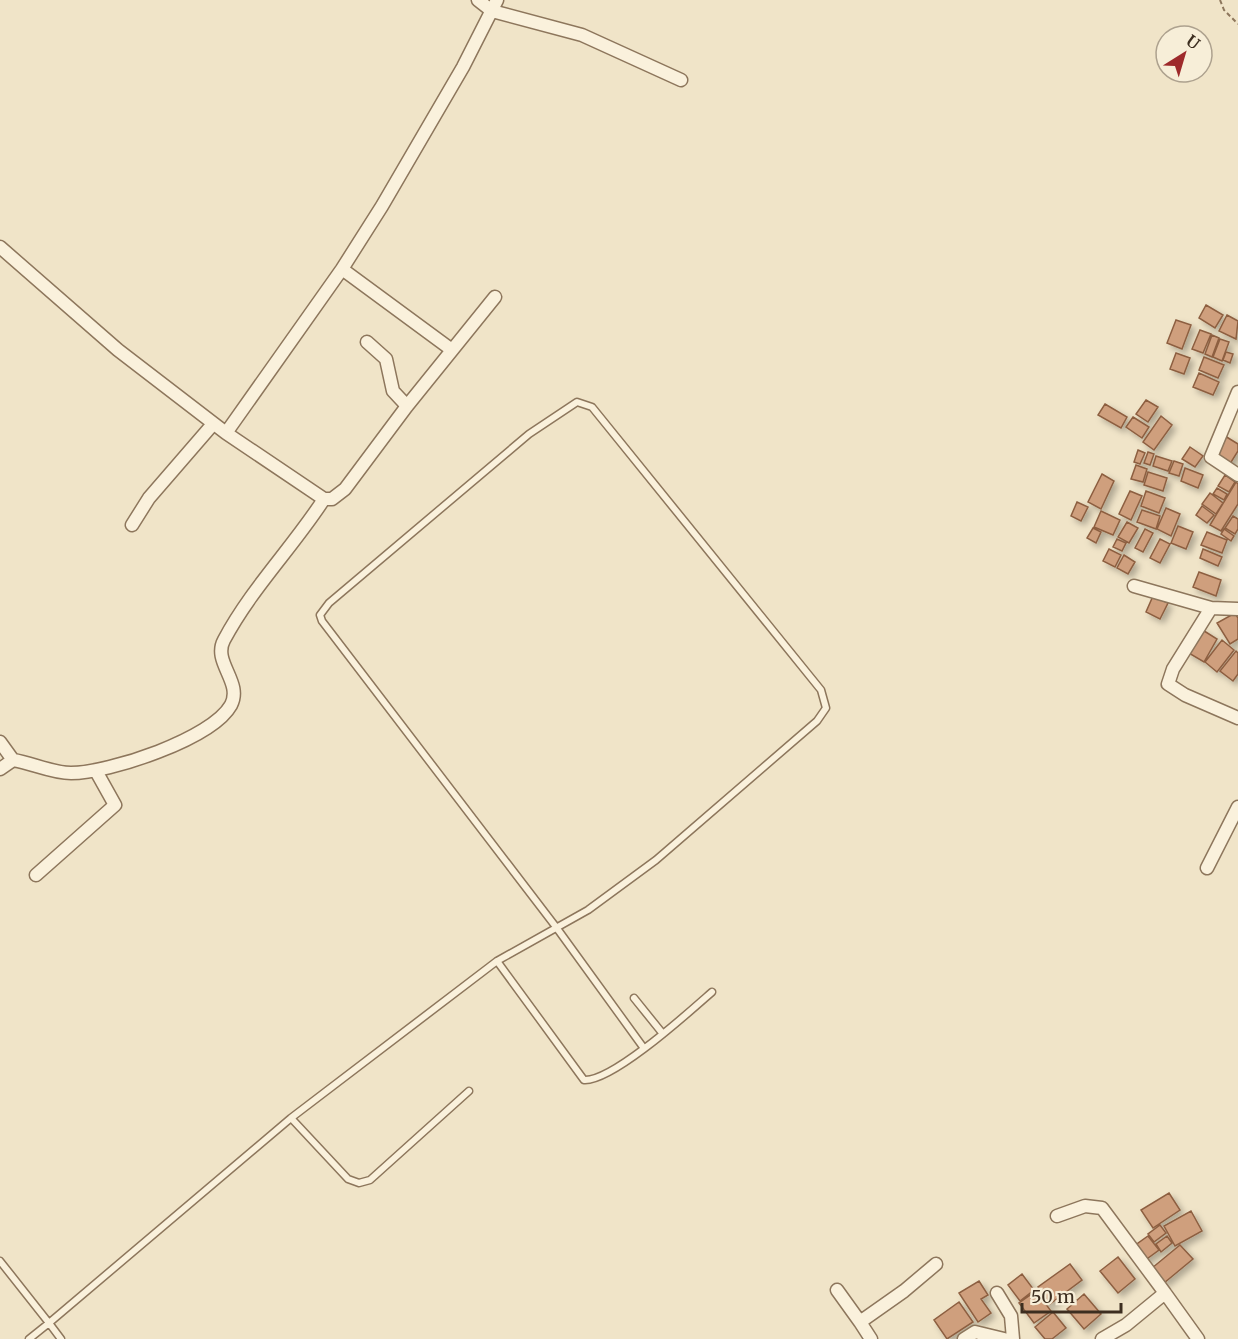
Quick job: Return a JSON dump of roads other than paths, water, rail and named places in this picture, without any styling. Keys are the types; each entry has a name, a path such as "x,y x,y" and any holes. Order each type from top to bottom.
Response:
{"street":[{"path":"478,0 582,35 681,80"},
{"path":"226,433 342,269 382,206 463,67 495,5"},
{"path":"0,247 118,350 213,424 324,499 332,499 345,489 407,406 495,297"},
{"path":"342,269 452,350"},
{"path":"367,342 386,359 393,391 407,406"},
{"path":"1238,392 1211,457 1238,474"},
{"path":"132,525 149,498 213,424"},
{"path":"0,742 13,760 68,773 96,771 148,756 217,721 231,705 234,688 223,659 221,645 238,617 324,499"},
{"path":"1134,586 1210,608 1238,609"},
{"path":"1210,608 1173,669 1168,684 1185,695 1238,718"},
{"path":"0,769 13,760"},
{"path":"36,875 115,805 96,771"},
{"path":"1206,868 1238,807"},
{"path":"1057,1216 1085,1206 1102,1208 1198,1339"},
{"path":"860,1322 898,1296 936,1264"},
{"path":"837,1290 871,1339"},
{"path":"997,1293 1011,1316 1012,1339"},
{"path":"1102,1339 1126,1325 1165,1293"},
{"path":"964,1339 975,1332 989,1333 1004,1339"}],"lane":[{"path":"29,1339 291,1118 497,961 556,927 588,910 656,860 817,721 826,708 821,690 592,407 577,402 529,434 345,590 320,615 322,621 556,927 643,1047"},
{"path":"497,961 584,1080 604,1076 663,1034 711,993"},
{"path":"634,998 663,1034"},
{"path":"291,1118 348,1179 359,1183 369,1180 469,1090"},
{"path":"0,1261 61,1339"}]}
